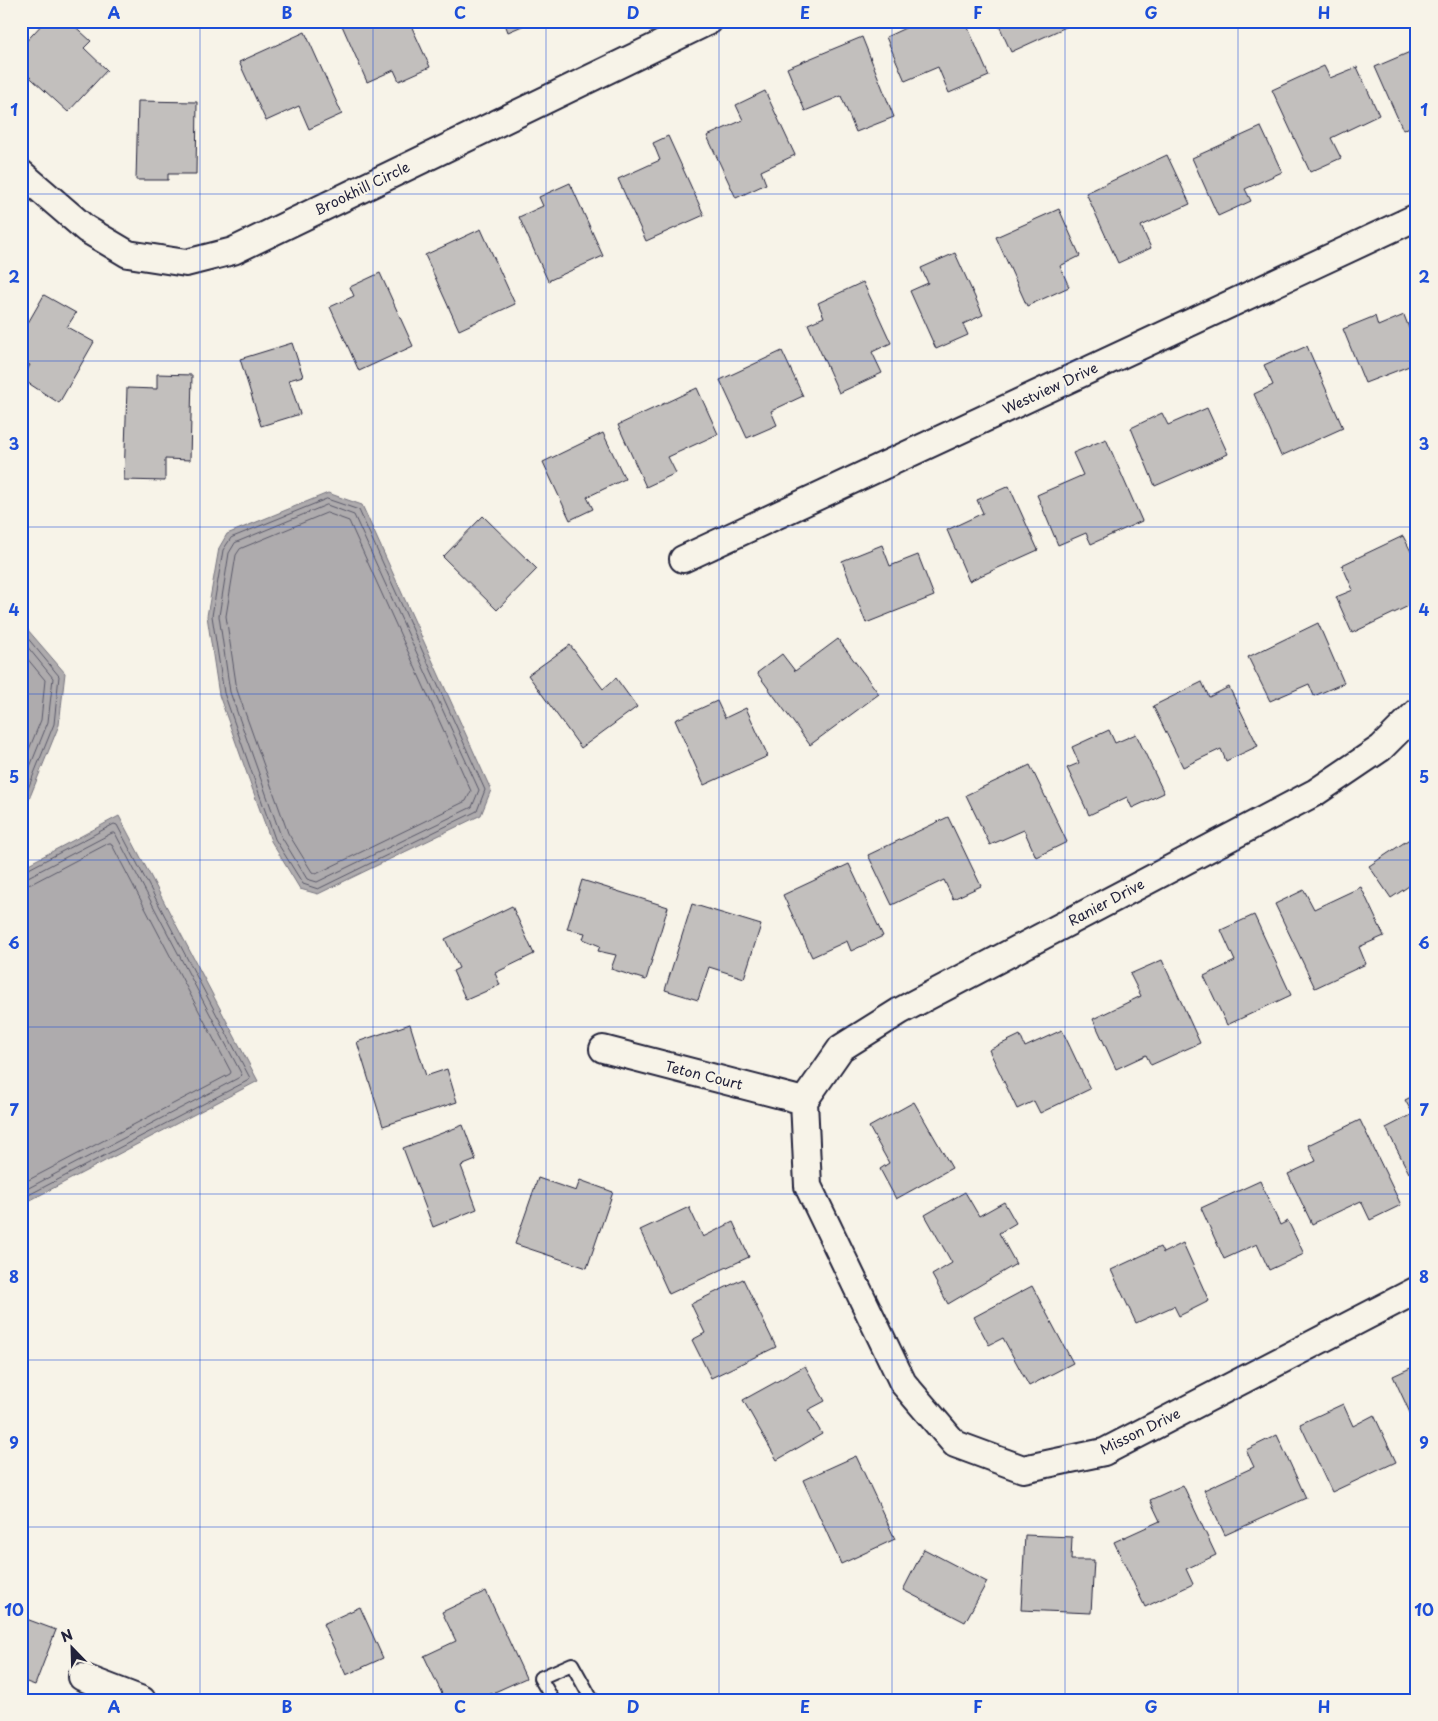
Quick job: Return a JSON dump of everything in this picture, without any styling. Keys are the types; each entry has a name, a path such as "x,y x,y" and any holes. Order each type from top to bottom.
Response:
{"street":[{"name":"Brookhill Circle","path":"21,173 86,229 128,254 186,263 233,250 666,30 709,21"},
{"name":"Westview Drive","path":"683,559 1417,217"},
{"name":"Ranier Drive","path":"804,1101 841,1048 858,1037 908,1006 1316,792 1381,748 1417,712"},
{"name":"Teton Court","path":"603,1049 804,1101"},
{"name":"Misson Drive","path":"804,1101 808,1186 903,1383 954,1444 1023,1469 1104,1452 1417,1290"},
{"path":"82,1677 142,1700"}],"lane":[{"path":"553,1700 540,1678 572,1664 592,1700"}],"water":[{"path":"328,493 362,505 491,790 481,815 318,894 300,889 271,841 219,695 207,616 219,548 227,534"},
{"path":"21,622 65,673 59,725 21,819"},
{"path":"119,816 258,1081 21,1205 21,868"}],"building":[{"path":"45,21 69,21 91,41 84,48 107,70 68,112 21,69 21,47"},
{"path":"340,21 409,21 430,67 399,81 394,70 367,82"},
{"path":"504,21 534,21 508,32"},
{"path":"916,21 965,21 989,76 949,93 938,67 905,81 886,37 916,23"},
{"path":"997,21 1079,21 1011,52"},
{"path":"305,32 342,114 309,129 299,106 266,121 239,62"},
{"path":"862,37 894,117 856,132 841,96 805,111 787,68"},
{"path":"1417,49 1417,124 1403,130 1375,67"},
{"path":"1324,66 1330,78 1357,67 1379,115 1331,138 1341,158 1310,172 1272,90"},
{"path":"765,91 795,155 761,171 766,184 736,198 707,136 743,120 736,105"},
{"path":"138,101 197,102 196,174 168,174 168,180 136,180"},
{"path":"1261,127 1282,172 1245,189 1251,201 1218,216 1192,158"},
{"path":"668,136 704,215 646,241 618,179 660,160 653,143"},
{"path":"1167,155 1190,204 1141,226 1151,248 1118,263 1086,193"},
{"path":"570,183 603,256 548,281 519,217 543,206 539,197"},
{"path":"1059,209 1080,256 1060,266 1069,287 1027,306 996,237"},
{"path":"481,229 515,304 459,330 425,255"},
{"path":"955,253 983,315 963,324 968,335 936,349 910,291 928,283 921,268"},
{"path":"380,273 413,346 359,371 330,307 354,296 350,287"},
{"path":"863,282 891,343 872,352 882,373 839,393 808,324 824,317 818,303"},
{"path":"44,295 76,313 67,327 94,342 59,403 22,379 30,365 21,360 21,335"},
{"path":"1404,315 1417,349 1417,363 1365,383 1343,329 1375,316 1378,326"},
{"path":"292,343 303,376 289,380 300,414 261,426 240,359"},
{"path":"1307,346 1343,428 1281,456 1254,394 1273,385 1264,365"},
{"path":"782,351 803,396 771,411 777,425 747,438 720,380"},
{"path":"157,374 192,375 190,460 165,459 165,481 124,480 127,388 157,389"},
{"path":"697,388 718,434 668,457 676,473 646,487 618,425"},
{"path":"1207,408 1228,454 1155,486 1131,428 1162,413 1168,425"},
{"path":"603,433 625,479 587,497 593,509 570,520 543,462"},
{"path":"1106,439 1142,521 1091,544 1086,533 1058,545 1037,495 1083,475 1073,453"},
{"path":"1009,486 1038,550 969,581 947,530 983,513 977,500"},
{"path":"483,516 537,569 497,610 443,557"},
{"path":"1403,536 1417,563 1417,602 1352,633 1336,597 1353,590 1342,565"},
{"path":"882,545 890,566 918,555 934,596 866,623 842,561"},
{"path":"1318,623 1344,683 1314,696 1309,684 1270,701 1248,657"},
{"path":"838,639 879,694 810,745 757,673 782,654 795,671"},
{"path":"570,645 603,689 616,678 637,707 581,748 528,675"},
{"path":"1202,682 1209,697 1229,687 1258,746 1226,761 1221,749 1183,767 1153,706"},
{"path":"717,701 725,718 746,708 768,756 704,785 675,720"},
{"path":"1109,730 1115,743 1136,734 1164,793 1132,808 1127,797 1089,815 1067,768 1079,763 1072,747"},
{"path":"1030,765 1067,842 1036,857 1024,830 990,845 966,795"},
{"path":"948,817 981,886 953,899 944,880 892,905 868,855"},
{"path":"1417,834 1417,898 1409,886 1391,898 1369,866"},
{"path":"849,864 883,936 851,951 847,941 812,957 783,895"},
{"path":"582,880 668,907 646,980 611,969 616,955 598,951 600,946 583,939 585,933 567,929"},
{"path":"1361,887 1384,936 1359,947 1366,964 1315,988 1275,904 1304,890 1314,909"},
{"path":"692,904 761,925 744,978 709,967 698,1000 665,990"},
{"path":"512,906 534,954 495,973 500,985 466,1000 453,971 459,968 445,939"},
{"path":"1254,915 1291,995 1227,1025 1204,976 1235,961 1221,930"},
{"path":"1162,960 1200,1043 1151,1065 1146,1055 1116,1069 1093,1019 1141,996 1130,974"},
{"path":"410,1024 426,1076 447,1069 457,1102 383,1126 357,1042"},
{"path":"1062,1030 1090,1089 1040,1113 1034,1101 1017,1109 989,1050 1020,1035 1025,1047"},
{"path":"1417,1094 1417,1169 1409,1173 1386,1128 1413,1114 1405,1100"},
{"path":"914,1102 952,1168 896,1199 880,1169 889,1163 869,1127"},
{"path":"1360,1120 1401,1205 1370,1220 1361,1201 1312,1224 1288,1174 1316,1161 1308,1145"},
{"path":"463,1125 476,1160 461,1166 477,1209 433,1227 403,1148"},
{"path":"538,1178 576,1191 580,1180 613,1192 587,1268 515,1244"},
{"path":"1260,1181 1280,1225 1288,1221 1304,1254 1269,1270 1257,1244 1224,1259 1201,1208"},
{"path":"965,1192 979,1216 1004,1202 1016,1223 999,1233 1016,1264 948,1304 932,1275 952,1263 925,1215"},
{"path":"689,1207 703,1237 733,1222 749,1257 669,1294 640,1230"},
{"path":"1183,1243 1209,1301 1179,1316 1174,1306 1136,1323 1111,1270 1160,1247 1163,1253"},
{"path":"743,1279 776,1347 711,1378 692,1340 705,1333 691,1304"},
{"path":"1032,1286 1073,1363 1029,1386 1003,1338 989,1345 974,1317"},
{"path":"1417,1365 1417,1428 1393,1376"},
{"path":"805,1366 825,1401 808,1410 822,1434 777,1460 743,1400"},
{"path":"1343,1404 1353,1426 1374,1415 1396,1462 1332,1492 1300,1424"},
{"path":"1277,1435 1306,1498 1225,1535 1204,1490 1254,1467 1246,1450"},
{"path":"856,1456 895,1539 841,1564 803,1480"},
{"path":"1183,1485 1216,1555 1186,1569 1193,1584 1145,1607 1114,1542 1160,1521 1150,1500"},
{"path":"1025,1535 1072,1537 1071,1560 1094,1560 1091,1613 1021,1610"},
{"path":"924,1549 987,1582 965,1622 903,1590"},
{"path":"486,1591 526,1678 477,1700 463,1700 461,1694 445,1700 424,1656 456,1641 442,1612"},
{"path":"360,1607 383,1658 346,1675 323,1624"},
{"path":"21,1617 56,1630 35,1685 21,1680"}]}
